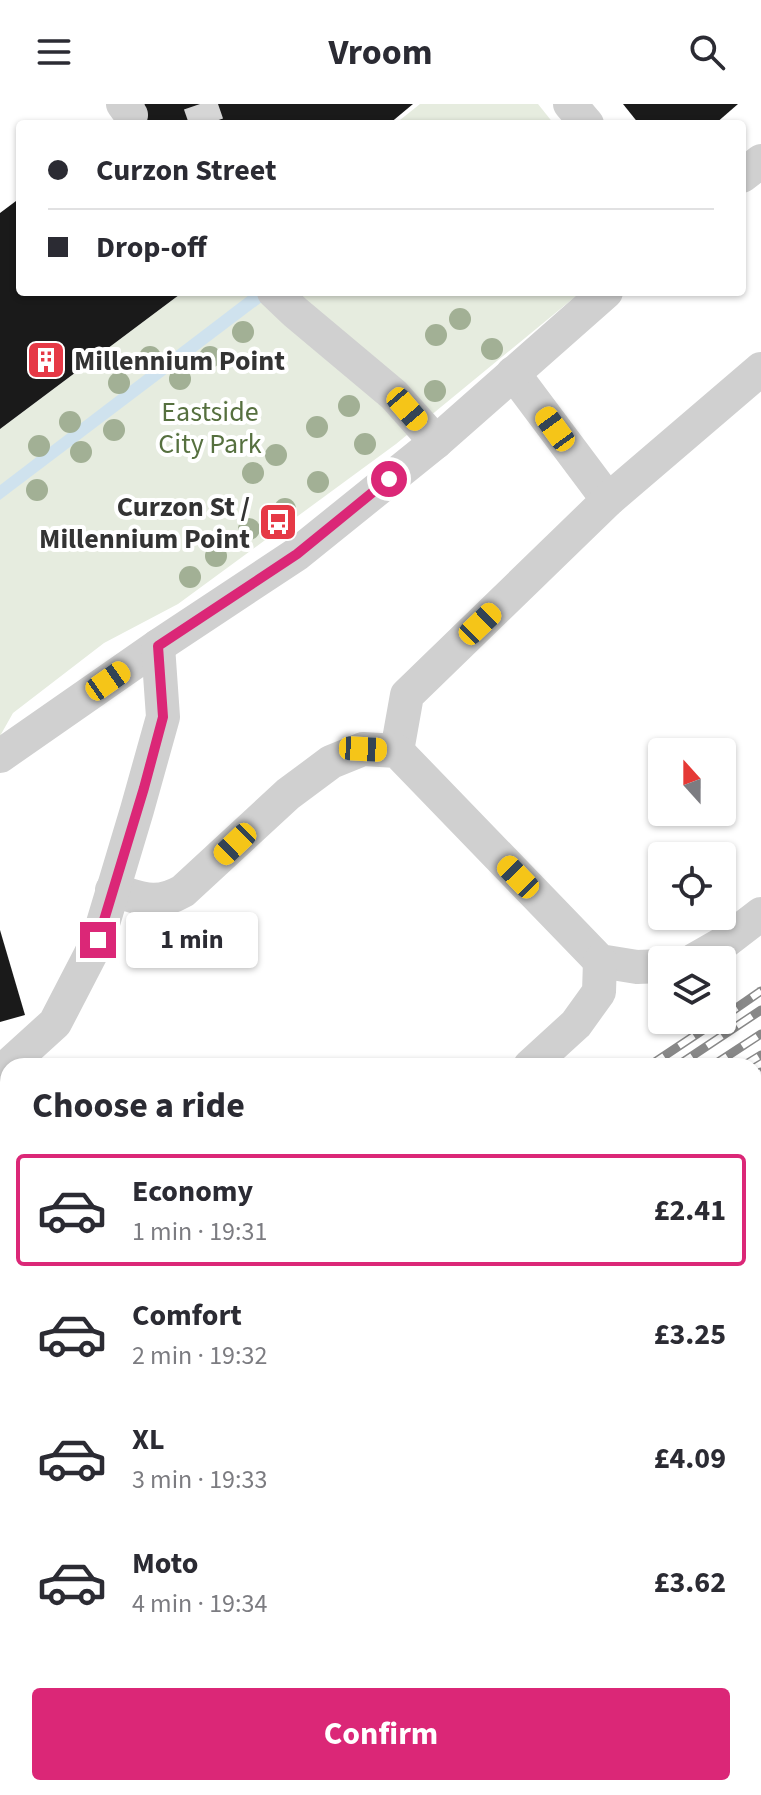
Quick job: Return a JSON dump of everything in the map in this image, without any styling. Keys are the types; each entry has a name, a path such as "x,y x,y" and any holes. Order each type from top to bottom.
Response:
{"street":[{"path":"570,104 584,120"},
{"path":"277,296 394,395 436,442"},
{"path":"0,756 297,554 436,442 601,296"},
{"path":"397,751 407,695 608,500 761,369"},
{"path":"513,373 608,500"},
{"path":"16,1058 55,1023 98,940 163,717 158,646"},
{"path":"112,890 154,901 169,900 183,891 288,794 331,762 363,749 397,751 600,961 648,967"},
{"path":"718,946 761,914"},
{"path":"539,1058 576,1024 599,992 600,961"}],"green space":[{"path":"420,104 538,104 551,120 400,120"},
{"name":"Eastside City Park","path":"178,296 576,296 396,444 178,604 104,643 13,713 0,736 0,429"}],"water":[{"path":"248,296 270,296 0,500 0,485"}],"building":[{"path":"145,104 413,104 394,120 123,120"},
{"path":"623,104 738,104 720,120 636,120"},
{"name":"Millennium Point","path":"16,201 16,296 178,296 0,429 0,213"},
{"path":"0,930 25,1015 0,1022"}],"tunnel":[{"path":"200,104 206,120"}],"railway":[{"path":"736,1008 761,991"},
{"path":"689,1058 761,1010"},
{"path":"661,1058 697,1034"},
{"path":"724,1058 761,1034"},
{"path":"756,1058 761,1055"}],"place":[{"name":"Millennium Point","path":"46,360"},
{"name":"Curzon St / Millennium Point","path":"278,522"}],"route":[{"path":"98,940 163,717 158,646 297,554 389,479"}]}
